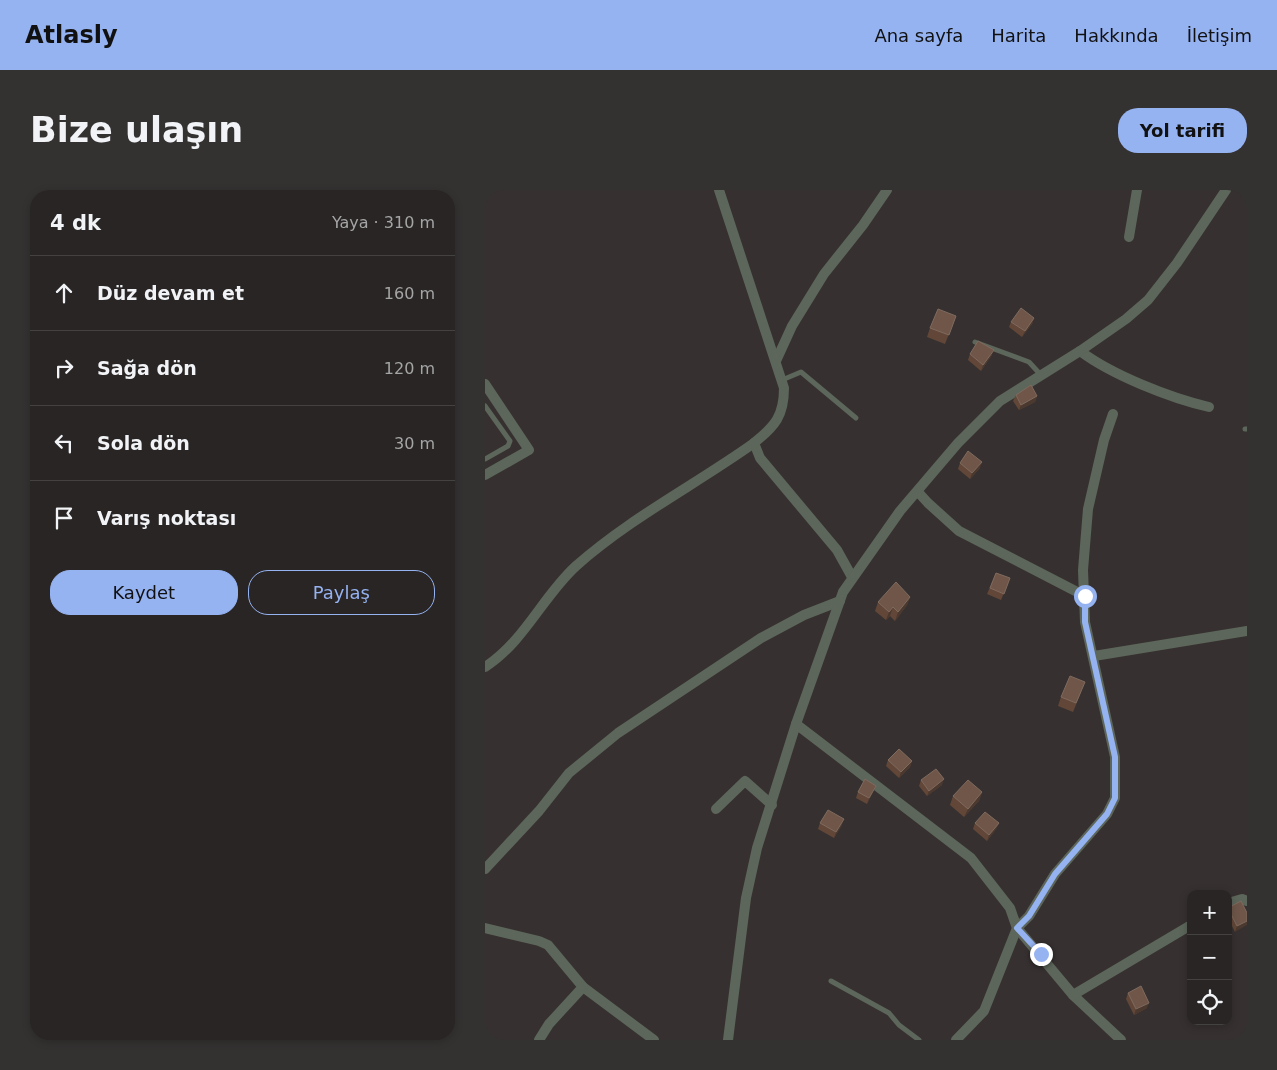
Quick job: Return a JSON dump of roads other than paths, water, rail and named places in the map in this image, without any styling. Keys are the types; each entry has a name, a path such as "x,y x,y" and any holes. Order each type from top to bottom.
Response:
{"street":[{"path":"485,667 507,648 574,568 612,536 754,444 771,428 784,405 782,380 719,190"},
{"path":"776,361 792,326 814,289 887,190"},
{"path":"1129,237 1137,190"},
{"path":"728,1040 747,898 757,848 796,724 840,601 852,577 900,511 958,443 1000,401 1040,374 1080,351 1126,319 1148,300 1177,263 1226,190"},
{"path":"1080,351 1092,360 1165,395 1184,402 1209,407"},
{"path":"485,384 529,450 485,475"},
{"path":"956,1040 984,1012 1017,928 1029,916 1055,874 1103,820 1115,798 1115,757 1085,622 1083,540 1104,440 1113,414"},
{"path":"754,444 760,458 768,469 837,550 852,577"},
{"path":"918,492 959,531 1085,596"},
{"path":"485,868 539,811 569,773 618,733 761,638 804,615 840,601"},
{"path":"1094,656 1247,631"},
{"path":"796,724 938,835 971,858 1010,908 1017,928 1073,995 1121,1040"},
{"path":"715,809 745,781 771,805"},
{"path":"1232,902 1242,899 1247,901"},
{"path":"1073,995 1187,927"},
{"path":"485,928 548,945 583,987 654,1040"},
{"path":"539,1040 549,1024 583,987"}],"lane":[{"path":"975,342 1033,364 1040,374"},
{"path":"782,380 801,372 856,418"},
{"path":"485,406 510,441 508,446 485,459"},
{"path":"831,981 889,1013 899,1025 919,1040"}]}
